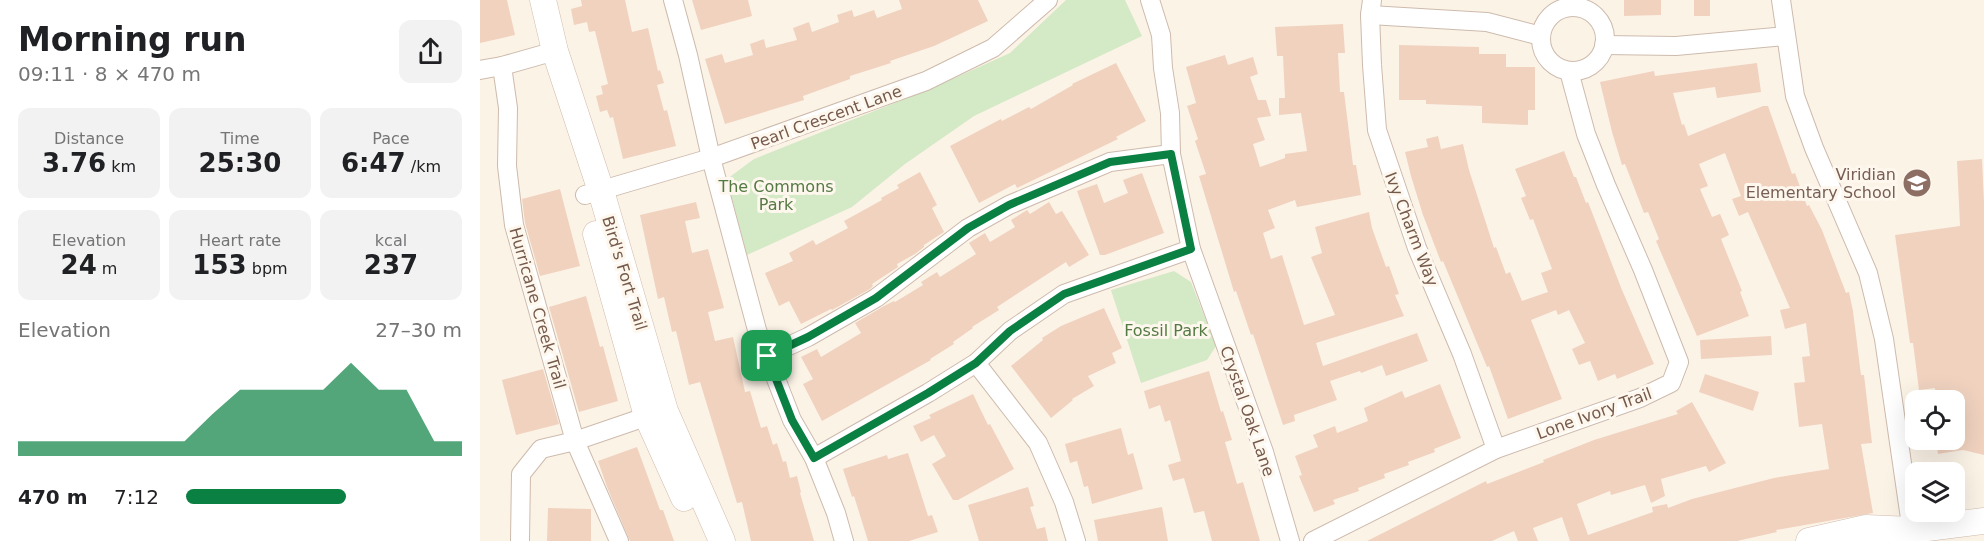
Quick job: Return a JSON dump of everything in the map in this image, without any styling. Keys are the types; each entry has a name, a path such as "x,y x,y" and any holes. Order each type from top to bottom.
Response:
{"street":[{"name":"Bird's Fort Trail","path":"531,0 550,52 593,193 656,414 662,455 704,541"},
{"name":"Bird's Fort Trail","path":"543,0 550,52"},
{"path":"673,0 711,158 757,330 792,420 814,458 836,513 844,541"},
{"name":"Pearl Crescent Lane","path":"593,193 711,158 926,81 993,48 1048,0"},
{"name":"Crystal Oak Lane","path":"1150,0 1161,35 1170,113 1171,154 1191,249 1264,452 1290,541"},
{"path":"1780,0 1795,96 1814,148 1868,273 1884,339 1912,535"},
{"path":"1575,3 1594,15 1601,24 1604,45 1600,56 1592,65 1581,70 1569,71 1560,69 1545,56 1541,46 1541,36 1544,24 1551,15 1575,3"},
{"path":"1371,7 1487,22 1541,36"},
{"name":"Ivy Charm Way","path":"1371,7 1377,130 1417,248 1462,354 1496,448"},
{"path":"1604,45 1676,46 1785,36"},
{"path":"480,70 550,52"},
{"name":"Hurricane Creek Trail","path":"502,66 508,108 507,166 514,225 575,441 619,541"},
{"name":"Lone Ivory Trail","path":"1313,541 1496,448 1640,398 1671,383 1679,364 1643,270 1605,184 1586,134 1569,71"},
{"path":"767,356 808,337 876,298 968,228 1009,205 1110,162 1171,154"},
{"path":"814,458 976,363 1010,331 1064,294 1191,249"},
{"path":"976,363 1038,443 1064,502 1076,541"},
{"name":"Bird's Fort Trail","path":"656,414 688,468 722,541"},
{"path":"520,541 521,474 541,449 575,441 656,414"},
{"path":"1809,541 1866,528 1912,535 1984,521"}],"green space":[{"name":"The Commons Park","path":"1066,0 1125,0 1142,36 974,116 905,164 852,207 747,255 727,179 754,159 937,86 1010,53"},
{"name":"Fossil Park","path":"1174,271 1191,282 1216,346 1207,360 1141,383 1111,290"}],"building":[{"path":"480,0 507,0 515,35 480,43"},
{"path":"581,0 625,0 632,32 648,28 658,71 660,70 664,83 657,85 664,111 667,110 676,146 623,159 613,117 610,118 607,110 600,112 596,96 603,94 601,86 608,84 595,31 589,32 587,22 574,25 571,9 582,6"},
{"path":"692,0 748,0 752,16 701,30"},
{"path":"899,0 978,0 988,21 934,46 850,76 850,79 803,96 804,100 725,124 705,59 722,54 725,63 753,55 750,44 764,39 766,48 797,40 793,28 809,22 812,32 839,22 837,15 852,10 854,17 874,10 877,18 902,9"},
{"path":"1624,0 1661,0 1661,15 1624,16"},
{"path":"1694,0 1710,0 1710,16 1694,16"},
{"path":"1343,24 1345,53 1338,53 1340,92 1344,92 1353,165 1356,165 1361,195 1297,207 1295,200 1268,210 1275,228 1263,233 1271,259 1282,255 1304,325 1335,315 1311,257 1322,253 1315,227 1369,212 1372,228 1386,267 1389,266 1399,294 1395,295 1404,316 1316,343 1323,366 1417,333 1428,361 1386,376 1382,365 1330,381 1337,400 1294,415 1295,421 1283,425 1253,334 1251,335 1236,291 1234,292 1199,176 1206,174 1187,106 1196,103 1186,67 1225,55 1228,65 1253,57 1258,74 1250,77 1258,100 1266,100 1271,116 1257,118 1265,140 1253,144 1260,167 1285,158 1285,154 1307,151 1301,113 1279,115 1279,98 1285,98 1283,56 1277,56 1275,27"},
{"path":"1399,45 1479,47 1479,54 1506,54 1506,67 1535,67 1535,110 1528,110 1528,125 1482,123 1482,106 1426,104 1426,100 1399,100"},
{"path":"1116,63 1146,121 1116,137 1118,139 1017,188 1015,184 979,203 950,146 1001,119 1002,121 1029,107 1031,109 1072,84"},
{"path":"1757,63 1761,92 1717,98 1715,87 1673,93 1682,125 1684,124 1688,136 1768,106 1792,174 1795,173 1807,206 1809,205 1822,230 1846,293 1849,292 1861,375 1864,375 1872,443 1861,444 1873,513 1776,530 1777,532 1737,541 1570,541 1562,517 1533,528 1538,541 1518,541 1514,531 1492,541 1367,541 1486,481 1487,484 1594,440 1678,414 1676,411 1692,402 1726,463 1709,472 1706,466 1661,479 1665,496 1651,503 1645,485 1611,495 1610,491 1577,504 1588,535 1653,512 1652,507 1667,504 1668,508 1692,499 1774,478 1829,469 1822,424 1799,427 1794,383 1805,382 1802,357 1810,356 1806,323 1785,329 1780,310 1790,308 1748,212 1739,216 1732,199 1741,196 1725,153 1699,164 1708,186 1700,189 1712,217 1720,214 1729,235 1721,239 1742,291 1740,292 1749,316 1697,336 1656,241 1659,239 1648,212 1644,213 1625,164 1622,165 1600,82 1654,71 1655,76"},
{"path":"1438,136 1441,149 1463,144 1494,248 1496,247 1506,274 1510,272 1522,301 1548,292 1541,273 1552,269 1533,219 1530,220 1521,198 1526,196 1515,169 1564,151 1586,203 1588,202 1654,364 1617,379 1615,374 1598,381 1590,361 1579,365 1572,349 1585,343 1569,310 1558,315 1556,310 1531,320 1562,399 1508,419 1489,366 1487,367 1443,261 1441,262 1423,215 1405,152 1428,147 1426,139"},
{"path":"1982,159 1984,455 1963,450 1965,450 1965,390 1935,390 1935,388 1919,390 1895,235 1960,226 1957,161"},
{"path":"920,172 937,205 932,208 944,232 915,254 897,264 898,267 872,284 870,289 801,324 789,301 779,306 765,273 793,261 789,253 813,240 816,245 848,228 844,221 882,200 881,198 899,188 897,185"},
{"path":"1142,173 1164,233 1100,255 1077,191 1097,184 1104,203 1128,193 1123,180"},
{"path":"560,189 580,266 540,276 525,223 522,199"},
{"path":"696,202 700,218 685,221 692,253 708,249 724,308 708,312 715,341 733,337 745,392 750,391 761,428 767,426 773,445 777,443 783,462 786,461 790,478 797,476 814,541 751,541 742,502 737,503 700,382 689,385 676,331 672,332 664,297 658,299 640,215"},
{"path":"1049,202 1056,214 1062,211 1089,255 1069,267 1066,262 997,307 999,310 972,327 953,342 954,344 931,360 822,421 803,384 813,379 801,357 817,349 821,357 861,333 855,323 923,285 921,282 937,272 940,277 976,254 969,243 985,233 990,242 1015,227 1011,220 1027,210 1030,214"},
{"path":"586,296 618,401 579,412 549,307"},
{"path":"1104,308 1122,348 1112,353 1116,363 1088,376 1094,386 1072,399 1051,418 1011,366 1043,340 1042,338 1061,326"},
{"path":"1771,336 1772,355 1701,359 1700,340"},
{"path":"543,369 559,424 516,435 502,380"},
{"path":"1209,371 1232,440 1225,442 1237,484 1243,482 1260,541 1212,541 1204,511 1194,513 1184,478 1173,481 1168,465 1181,461 1170,420 1165,422 1160,405 1149,409 1144,391"},
{"path":"1705,374 1759,392 1753,411 1699,392"},
{"path":"1440,384 1461,438 1434,449 1435,452 1408,462 1409,465 1384,474 1385,478 1358,488 1359,491 1333,500 1335,504 1314,512 1299,476 1302,475 1295,456 1318,447 1313,435 1335,426 1337,433 1368,421 1364,408 1402,391 1405,398"},
{"path":"973,394 1014,469 958,500 953,500 932,464 946,456 934,435 921,442 913,426 931,418 929,415"},
{"path":"1121,428 1128,455 1133,453 1143,489 1092,504 1088,486 1084,487 1077,461 1070,463 1065,444"},
{"path":"637,447 674,541 630,541 607,487 598,461"},
{"path":"1937,450 1963,450 1938,454"},
{"path":"908,453 928,516 932,515 938,532 909,541 868,541 843,469 887,455 888,459"},
{"path":"1028,487 1034,506 1030,507 1037,529 1045,527 1048,541 979,541 968,505"},
{"path":"1162,507 1168,541 1098,541 1094,520"},
{"path":"548,508 591,509 591,541 547,541"}],"place":[{"name":"Viridian Elementary School","path":"1917,183"}],"route":[{"path":"1171,154 1191,249 1064,294 1010,331 976,363 814,458 792,420 767,356 808,337 876,298 933,257 968,228 1009,205 1110,162 1171,154"}]}
